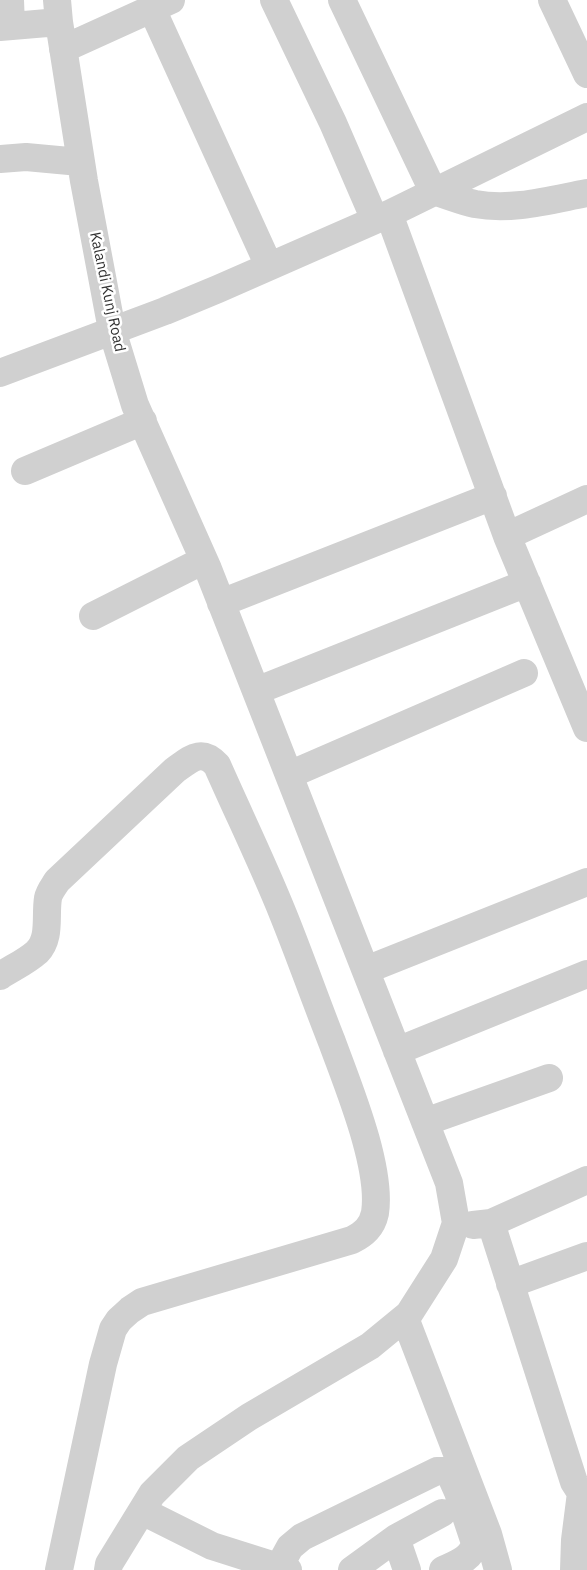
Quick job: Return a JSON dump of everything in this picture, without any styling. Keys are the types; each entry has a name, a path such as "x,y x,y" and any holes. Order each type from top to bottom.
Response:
{"street":[{"path":"274,0 333,123 382,217 493,496 507,536 587,728"},
{"path":"342,0 434,191 475,204 510,206 547,201 587,192"},
{"path":"552,0 586,71"},
{"path":"63,49 162,4 269,266"},
{"path":"7,18 58,11"},
{"name":"Kalandi Kunj Road","path":"58,11 80,162 112,330 135,405 206,565 366,970 449,1183 456,1223"},
{"path":"0,373 165,311 382,217 587,117"},
{"path":"0,159 26,157 80,162"},
{"path":"25,471 143,421"},
{"path":"221,603 493,496"},
{"path":"507,536 587,499"},
{"path":"93,616 206,565"},
{"path":"256,691 527,583"},
{"path":"289,775 524,673"},
{"path":"0,976 27,959 42,944 48,921 48,898 57,881 175,770 198,756 209,758 217,765 282,912 343,1072 371,1161 376,1193 375,1214 371,1226 363,1234 352,1240 142,1302 119,1320 113,1329 104,1364 58,1570"},
{"path":"366,970 587,882"},
{"path":"397,1051 587,974"},
{"path":"425,1122 549,1078"},
{"path":"108,1570 109,1564 152,1494 188,1458 249,1417 370,1346 405,1318 444,1259 456,1223 476,1225 491,1223 587,1180"},
{"path":"491,1223 574,1482 584,1494 575,1540 574,1570"},
{"path":"510,1284 587,1256"},
{"path":"405,1318 488,1534 498,1570"},
{"path":"142,1512 212,1546 252,1560 283,1568 290,1547 302,1537 437,1471 442,1471 450,1474 475,1543 474,1551 464,1560 443,1570"},
{"path":"352,1570 396,1538 442,1513"},
{"path":"396,1538 407,1570"}]}
